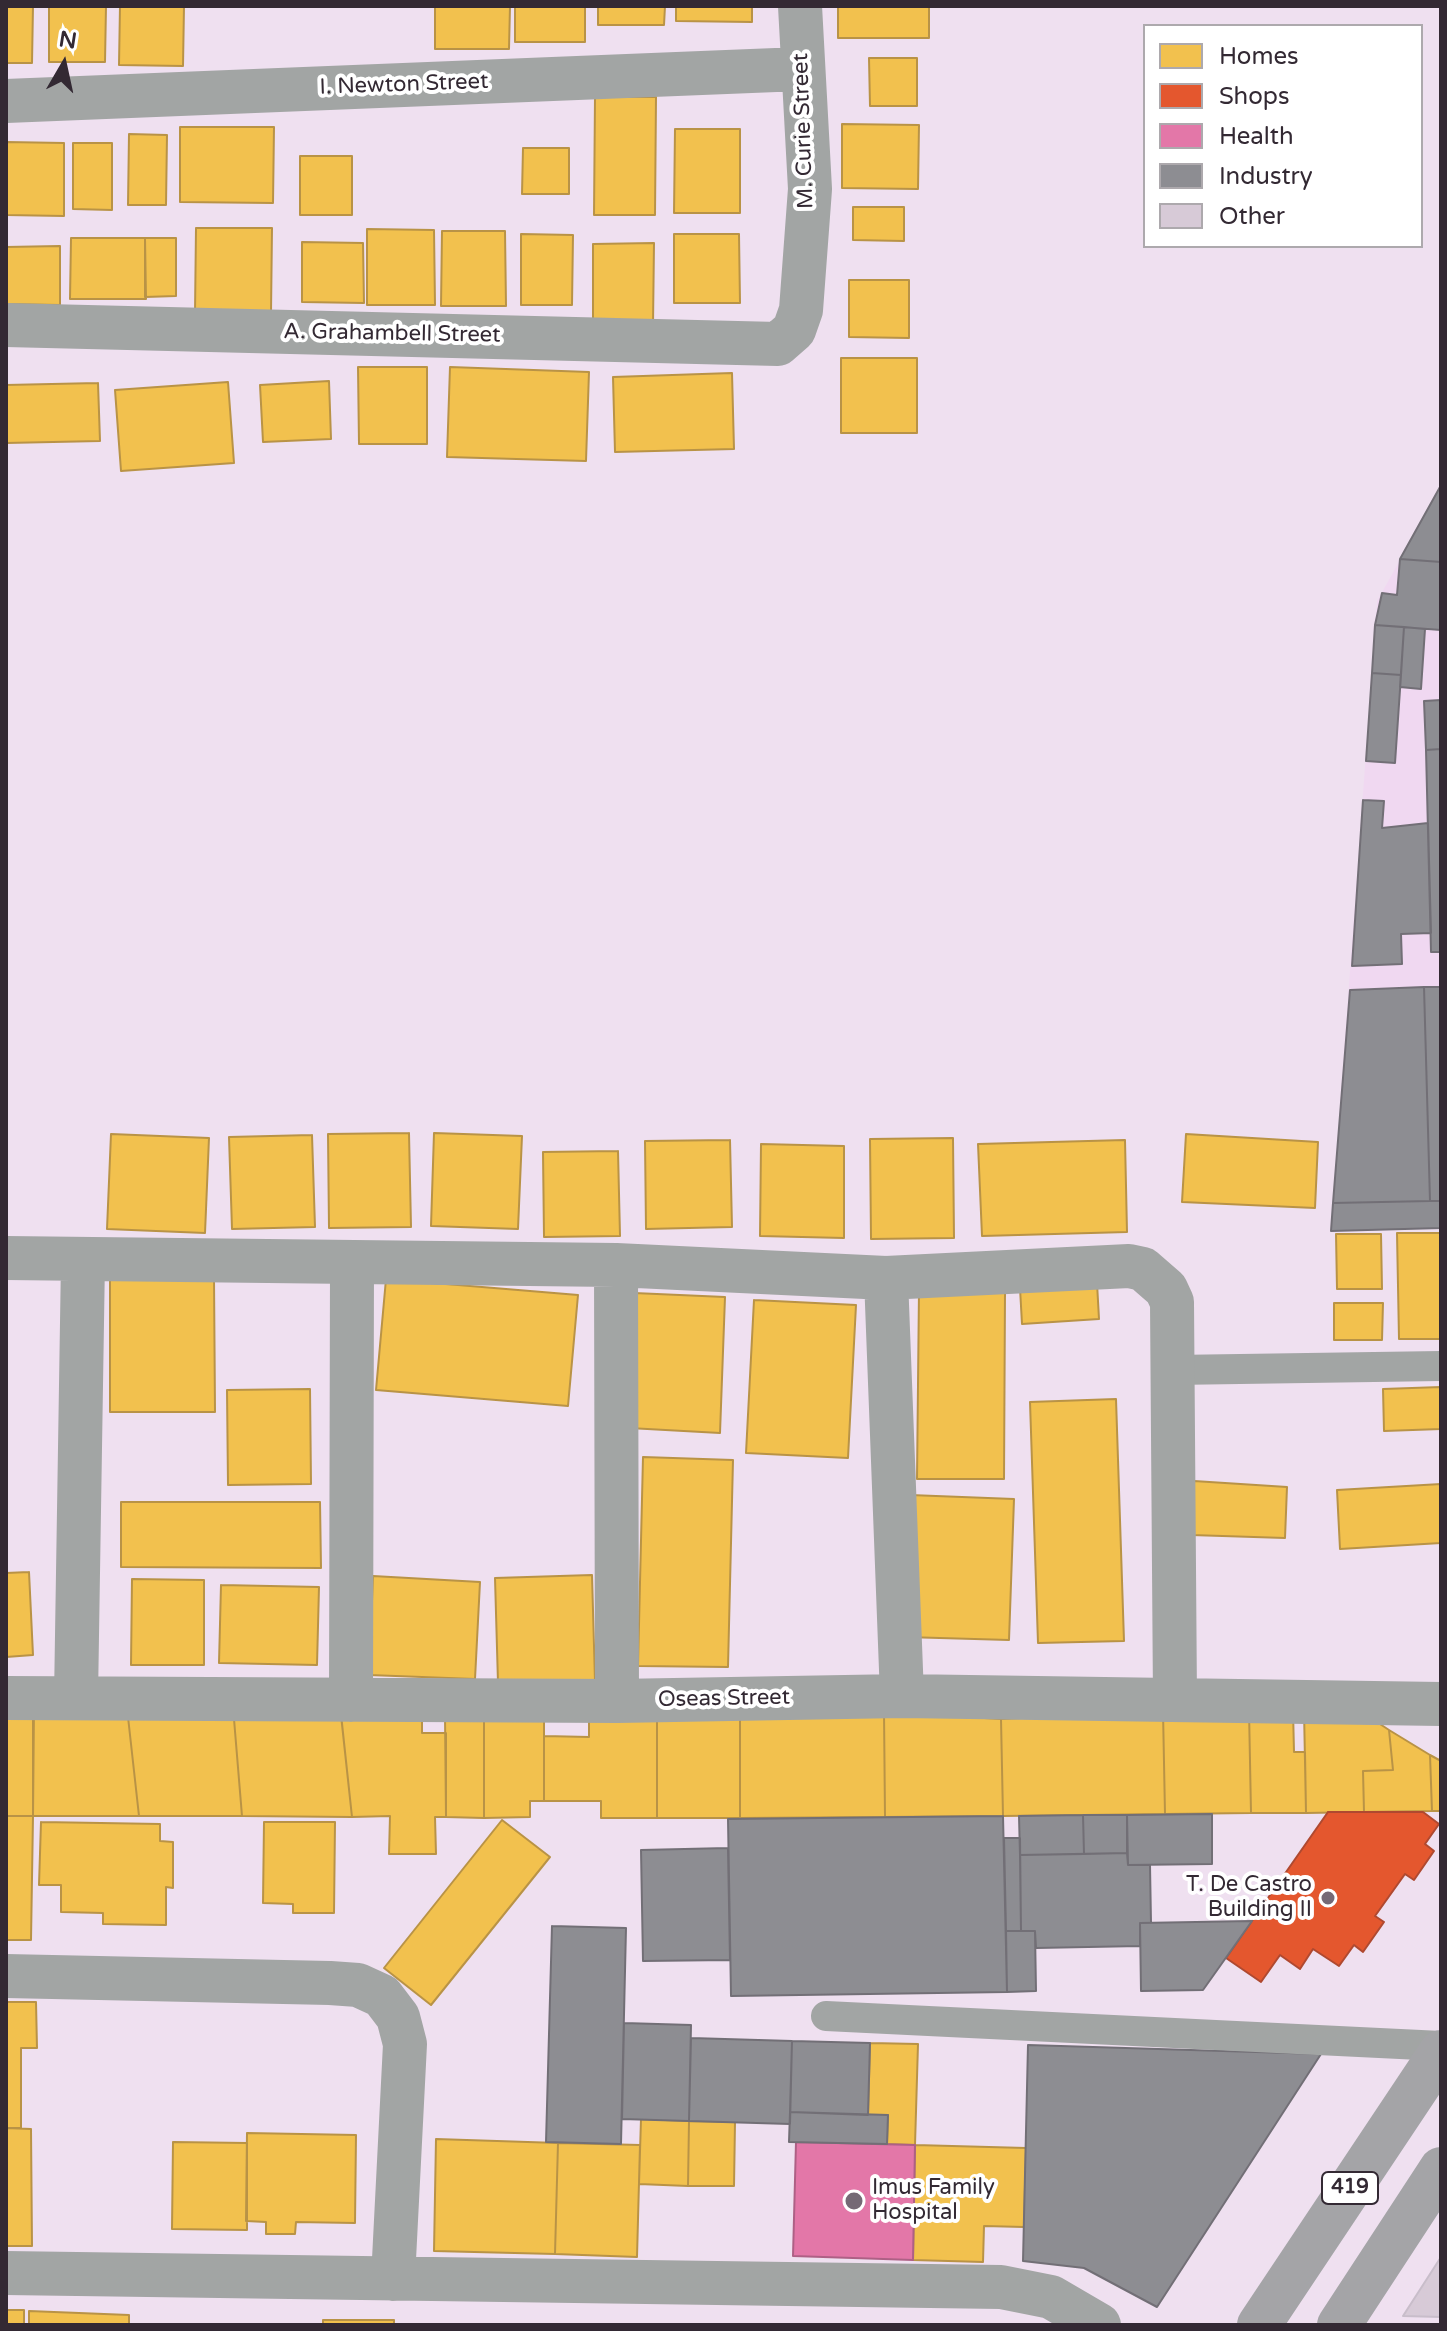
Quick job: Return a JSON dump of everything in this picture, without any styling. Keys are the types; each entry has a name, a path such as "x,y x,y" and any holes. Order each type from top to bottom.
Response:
{"highway":[{"name":"419","path":"1259,2325 1441,2049"},
{"path":"1339,2325 1441,2169"}],"street":[{"name":"M. Curie Street","path":"778,344 794,330 801,310 810,189 801,69 800,6"},
{"name":"I. Newton Street","path":"6,101 801,69"},
{"name":"A. Grahambell Street","path":"6,325 778,344"},
{"path":"6,1258 616,1265 886,1278 1129,1266 1143,1269 1166,1289 1172,1302 1175,1700"},
{"path":"76,1698 83,1260"},
{"path":"351,1700 352,1264"},
{"path":"616,1265 617,1701"},
{"path":"886,1278 902,1696"},
{"name":"Oseas Street","path":"6,1698 617,1701 902,1696 1440,1702"},
{"path":"6,1976 330,1983 358,1985 382,1996 398,2017 405,2044 393,2279"},
{"path":"6,2273 1001,2287 1051,2297 1099,2325"}],"lane":[{"path":"1173,1370 1441,1366"},
{"path":"826,2016 1441,2049"}],"shaded area":[{"path":"1441,487 1441,1228 1331,1231 1377,601"}],"building: Homes":[{"path":"6,6 33,6 32,63 6,63"},
{"path":"49,6 106,6 105,62 49,62"},
{"path":"120,6 184,6 183,66 119,65"},
{"path":"435,6 510,6 509,49 435,49"},
{"path":"515,6 585,6 585,42 515,42"},
{"path":"598,6 665,6 664,25 598,25"},
{"path":"676,6 752,6 752,22 676,21"},
{"path":"838,6 929,6 929,38 838,38"},
{"path":"869,58 917,58 917,106 870,106"},
{"path":"595,97 656,97 655,215 594,215"},
{"path":"842,124 919,125 918,189 842,188"},
{"path":"180,127 274,127 273,203 180,202"},
{"path":"675,129 740,129 740,213 674,213"},
{"path":"129,134 167,135 166,205 128,205"},
{"path":"6,142 64,143 64,216 6,215"},
{"path":"73,143 112,143 112,210 73,209"},
{"path":"523,148 569,148 569,194 522,194"},
{"path":"300,156 352,156 352,215 300,215"},
{"path":"853,207 904,207 904,241 853,240"},
{"path":"196,228 272,228 271,313 195,313"},
{"path":"367,229 434,230 435,305 367,305"},
{"path":"442,231 505,231 506,306 441,306"},
{"path":"521,234 573,235 572,305 521,305"},
{"path":"674,234 739,234 740,303 674,303"},
{"path":"71,238 145,238 146,299 70,299"},
{"path":"145,238 176,238 176,296 145,297"},
{"path":"302,242 363,243 364,303 302,302"},
{"path":"654,243 653,325 593,324 593,244"},
{"path":"60,246 60,305 6,304 6,247"},
{"path":"849,280 909,280 909,338 849,337"},
{"path":"841,358 917,358 917,433 841,433"},
{"path":"358,367 427,367 427,444 359,444"},
{"path":"450,367 589,372 586,461 447,457"},
{"path":"732,373 734,449 615,452 613,377"},
{"path":"329,381 331,439 263,442 260,385"},
{"path":"228,382 234,463 121,471 115,390"},
{"path":"98,383 100,441 6,443 6,385"},
{"path":"409,1133 411,1227 329,1228 328,1134"},
{"path":"434,1133 522,1136 518,1229 431,1226"},
{"path":"111,1134 209,1138 205,1233 107,1229"},
{"path":"1186,1134 1318,1142 1315,1208 1182,1202"},
{"path":"312,1135 315,1227 232,1229 229,1137"},
{"path":"953,1138 954,1238 871,1239 870,1139"},
{"path":"730,1140 732,1227 646,1229 645,1141"},
{"path":"1125,1140 1127,1232 982,1236 978,1144"},
{"path":"761,1144 844,1146 844,1238 760,1236"},
{"path":"618,1151 620,1236 544,1237 543,1152"},
{"path":"1397,1233 1441,1233 1441,1339 1399,1339"},
{"path":"1336,1234 1381,1234 1382,1289 1337,1289"},
{"path":"110,1278 214,1278 215,1412 110,1412"},
{"path":"386,1279 578,1295 568,1406 376,1390"},
{"path":"1097,1283 1099,1319 1022,1324 1020,1288"},
{"path":"919,1290 1005,1291 1004,1479 917,1479"},
{"path":"634,1293 725,1297 720,1433 629,1428"},
{"path":"754,1300 856,1305 848,1458 746,1453"},
{"path":"1334,1303 1383,1303 1382,1340 1334,1340"},
{"path":"1441,1387 1441,1429 1384,1431 1383,1389"},
{"path":"310,1389 311,1484 228,1485 227,1390"},
{"path":"1116,1399 1124,1641 1038,1643 1030,1402"},
{"path":"643,1457 733,1460 728,1667 638,1666"},
{"path":"1194,1481 1287,1487 1285,1538 1191,1535"},
{"path":"1441,1484 1441,1543 1340,1549 1337,1490"},
{"path":"910,1495 1014,1499 1009,1640 905,1637"},
{"path":"121,1502 320,1502 321,1568 121,1567"},
{"path":"29,1572 33,1655 6,1657 6,1573"},
{"path":"592,1575 595,1681 498,1683 495,1578"},
{"path":"373,1576 480,1582 475,1679 369,1675"},
{"path":"132,1579 204,1580 204,1665 131,1665"},
{"path":"221,1585 319,1587 317,1665 219,1663"},
{"path":"34,1706 127,1708 139,1816 33,1816"},
{"path":"340,1706 352,1817 242,1816 233,1707"},
{"path":"484,1706 544,1707 544,1801 530,1801 530,1817 484,1818"},
{"path":"233,1707 242,1816 139,1816 127,1708"},
{"path":"1356,1708 1389,1730 1393,1770 1363,1771 1364,1812 1306,1813 1304,1710"},
{"path":"1249,1710 1251,1813 1165,1814 1163,1711"},
{"path":"1249,1710 1293,1710 1294,1752 1305,1752 1306,1813 1251,1813"},
{"path":"1163,1711 1165,1814 1003,1816 1001,1719"},
{"path":"884,1712 1001,1719 1003,1816 885,1817"},
{"path":"884,1712 885,1817 740,1818 740,1713"},
{"path":"6,1713 33,1714 33,1816 6,1816"},
{"path":"422,1713 422,1733 446,1733 446,1817 435,1817 436,1854 389,1854 390,1816 352,1817 341,1714"},
{"path":"589,1713 657,1713 657,1818 601,1818 601,1801 544,1801 544,1736 589,1737"},
{"path":"657,1713 740,1713 740,1818 657,1818"},
{"path":"445,1716 484,1716 484,1818 446,1817"},
{"path":"1389,1730 1430,1755 1432,1811 1364,1812 1363,1771 1393,1770"},
{"path":"1430,1755 1441,1761 1441,1811 1432,1811"},
{"path":"6,1816 33,1816 31,1940 6,1940"},
{"path":"502,1820 550,1857 431,2005 384,1968"},
{"path":"41,1822 160,1824 160,1841 173,1842 173,1888 166,1887 166,1925 103,1924 103,1913 61,1912 61,1885 39,1885"},
{"path":"264,1822 335,1822 334,1913 293,1913 293,1904 263,1903"},
{"path":"6,2002 36,2002 37,2048 21,2048 21,2128 6,2128"},
{"path":"870,2043 918,2044 915,2145 887,2144 888,2115 868,2115"},
{"path":"641,2119 689,2121 688,2186 639,2184"},
{"path":"689,2121 735,2122 734,2186 688,2186"},
{"path":"6,2128 31,2129 32,2246 6,2246"},
{"path":"247,2133 356,2135 355,2223 296,2222 295,2234 266,2234 266,2222 246,2221"},
{"path":"436,2139 558,2143 555,2254 434,2251"},
{"path":"173,2142 247,2143 247,2230 172,2229"},
{"path":"558,2143 640,2145 637,2257 555,2254"},
{"path":"915,2145 1026,2148 1024,2227 984,2226 983,2262 913,2260"},
{"path":"6,2310 24,2310 24,2325 6,2325"},
{"path":"29,2311 129,2315 129,2325 29,2325"},
{"path":"323,2320 394,2320 394,2325 323,2325"}],"building: Shops":[{"name":"T. De Castro Building II","path":"1328,1812 1423,1812 1439,1824 1425,1844 1434,1851 1414,1880 1405,1874 1375,1916 1384,1922 1363,1952 1354,1945 1339,1966 1313,1949 1300,1969 1280,1955 1261,1982 1226,1958"}],"building: Health":[{"name":"Imus Family Hospital","path":"796,2142 915,2145 913,2260 793,2256"}],"building: Industry":[{"path":"1440,487 1441,562 1400,559"},
{"path":"1400,559 1441,562 1441,630 1375,625 1382,593 1397,595"},
{"path":"1375,625 1404,627 1401,675 1372,673"},
{"path":"1404,627 1425,629 1421,689 1400,687"},
{"path":"1372,673 1401,675 1395,763 1366,761"},
{"path":"1441,700 1441,749 1426,750 1424,701"},
{"path":"1441,749 1441,952 1431,952 1426,750"},
{"path":"1363,800 1384,801 1382,828 1428,823 1431,933 1401,934 1402,964 1352,966"},
{"path":"1424,987 1441,987 1441,1201 1430,1201"},
{"path":"1424,987 1430,1201 1333,1203 1350,990"},
{"path":"1441,1201 1441,1228 1331,1231 1333,1203"},
{"path":"1212,1814 1212,1864 1128,1865 1127,1815"},
{"path":"1083,1815 1127,1815 1127,1853 1084,1854"},
{"path":"1083,1815 1084,1854 1020,1855 1019,1816"},
{"path":"1003,1816 1007,1992 731,1996 728,1819"},
{"path":"1004,1838 1020,1838 1021,1931 1006,1931"},
{"path":"728,1848 730,1960 643,1961 641,1850"},
{"path":"1127,1853 1128,1865 1150,1865 1151,1923 1140,1923 1140,1946 1036,1948 1035,1931 1021,1931 1020,1855"},
{"path":"1252,1921 1203,1990 1141,1991 1140,1923"},
{"path":"552,1926 626,1928 621,2144 546,2142"},
{"path":"1006,1931 1035,1931 1036,1991 1007,1992"},
{"path":"624,2023 691,2025 689,2121 622,2119"},
{"path":"691,2038 792,2041 790,2124 689,2121"},
{"path":"792,2041 870,2043 868,2115 790,2112"},
{"path":"1028,2045 1321,2054 1157,2307 1084,2268 1023,2261"},
{"path":"790,2112 888,2115 887,2144 789,2142"}],"building: Other":[{"path":"1441,2257 1441,2317 1403,2316"}],"place":[{"name":"T. De Castro Building II","path":"1328,1898"},
{"name":"Imus Family Hospital","path":"854,2201"}]}
